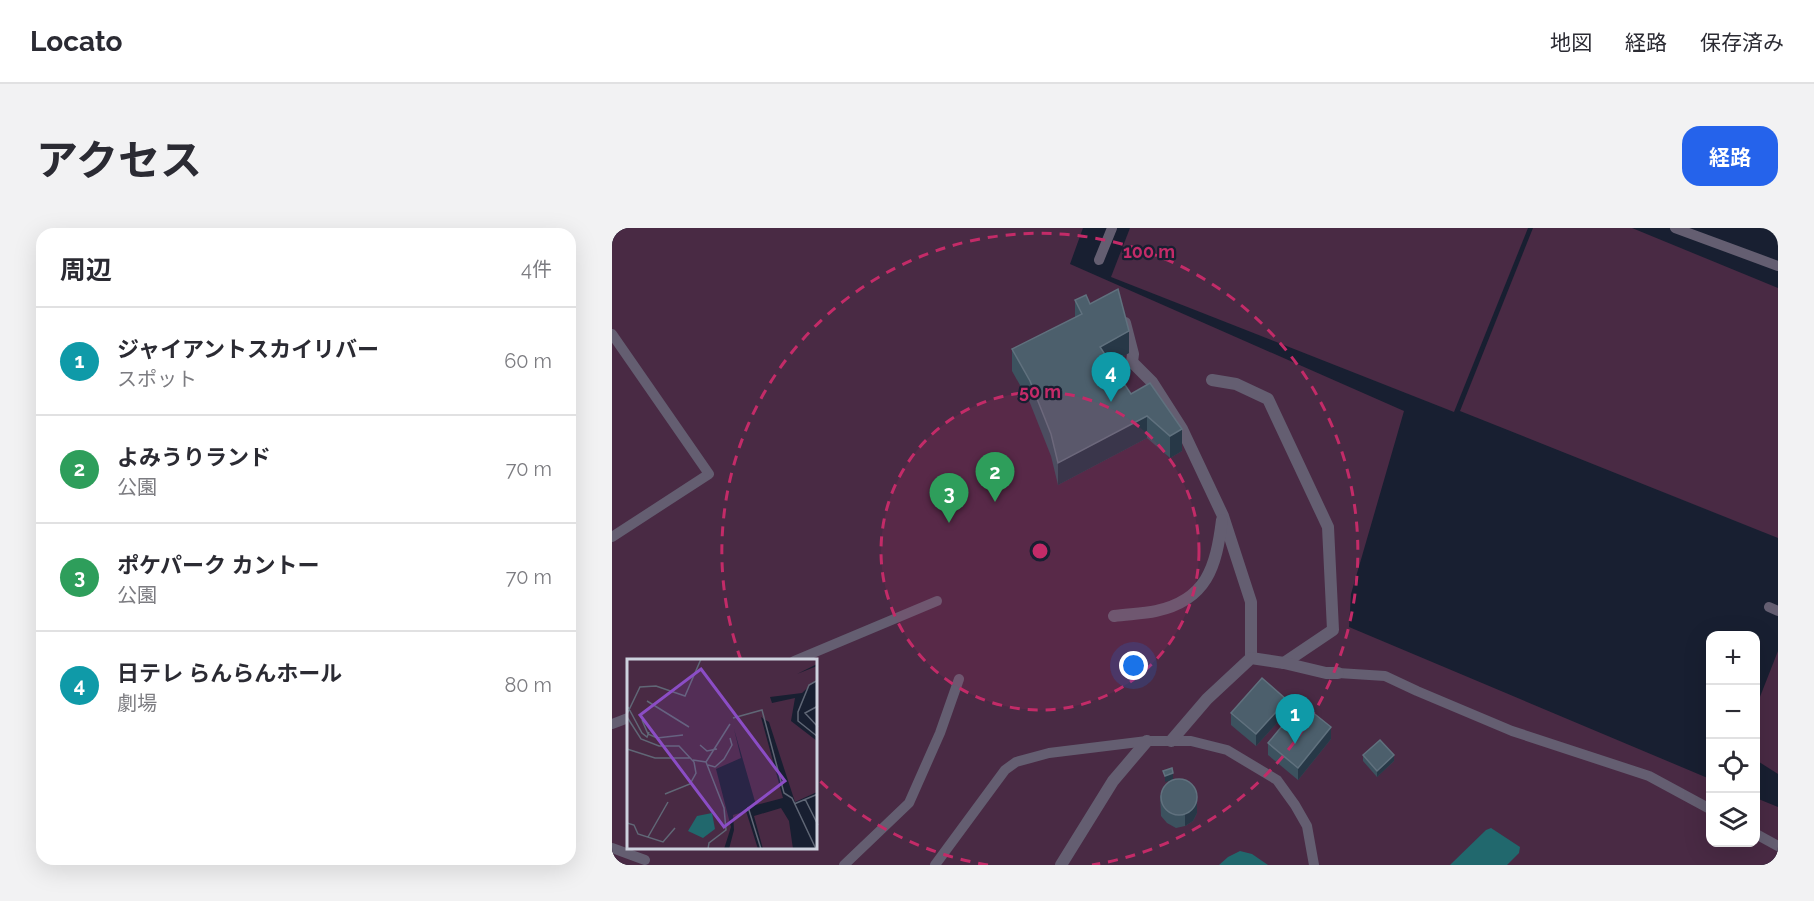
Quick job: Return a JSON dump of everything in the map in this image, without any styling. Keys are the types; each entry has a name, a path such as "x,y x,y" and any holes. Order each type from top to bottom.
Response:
{"street":[{"path":"1121,307 1133,354 1132,362 1152,382 1182,429 1223,516 1251,602 1251,658 1207,699 1171,741"},
{"path":"1212,380 1236,384 1268,399 1328,527 1334,630 1284,663"},
{"path":"1114,616 1157,611 1187,600 1208,579 1219,549 1223,516"},
{"path":"1251,658 1284,663 1326,674 1338,673"},
{"path":"1061,865 1113,782 1147,741"}],"lane":[{"path":"1099,260 1112,228"},
{"path":"1675,228 1778,266"},
{"path":"612,334 709,474 612,537"},
{"path":"799,659 938,601"},
{"path":"1338,673 1385,676 1512,731 1649,776 1706,808"},
{"path":"844,865 909,803 940,733 959,680"},
{"path":"612,724 627,718"},
{"path":"935,865 1005,770 1016,762 1049,753 1147,741 1191,741 1227,750 1277,780 1307,826 1314,865"},
{"path":"1760,837 1778,846"},
{"path":"612,848 645,860"}],"shaded area":[{"path":"612,228 1083,228 1070,264 1404,411 1351,594 1349,627 1706,777 1706,847 1760,847 1760,800 1778,807 1778,865 612,865"},
{"path":"1130,228 1528,228 1454,412 1111,277"},
{"path":"1533,228 1632,228 1778,288 1778,538 1460,411"},
{"path":"1778,651 1778,774 1760,763 1760,697"},
{"path":"1491,828 1520,847 1519,853 1507,865 1450,865 1486,830"},
{"path":"1240,851 1252,854 1268,865 1219,865"}],"building":[{"path":"1118,289 1129,331 1100,347 1131,394 1150,383 1182,429 1170,436 1147,416 1058,463 1051,434 1030,381 1012,349 1082,314 1075,300 1086,295 1090,304"},
{"path":"1262,678 1287,700 1256,734 1231,713"},
{"path":"1301,703 1331,727 1298,768 1268,743"},
{"path":"1380,740 1394,755 1377,771 1363,755"},
{"path":"1172,768 1173,773 1165,776 1163,771"},
{"path":"1179,779 1192,784 1197,797 1192,810 1179,815 1166,810 1161,797 1166,784"}],"place":[{"name":"日テレ らんらんホール","path":"1111,402"},
{"name":"よみうりランド","path":"995,502"},
{"name":"ポケパーク カントー","path":"949,523"},
{"name":"ジャイアントスカイリバー","path":"1295,744"}]}
